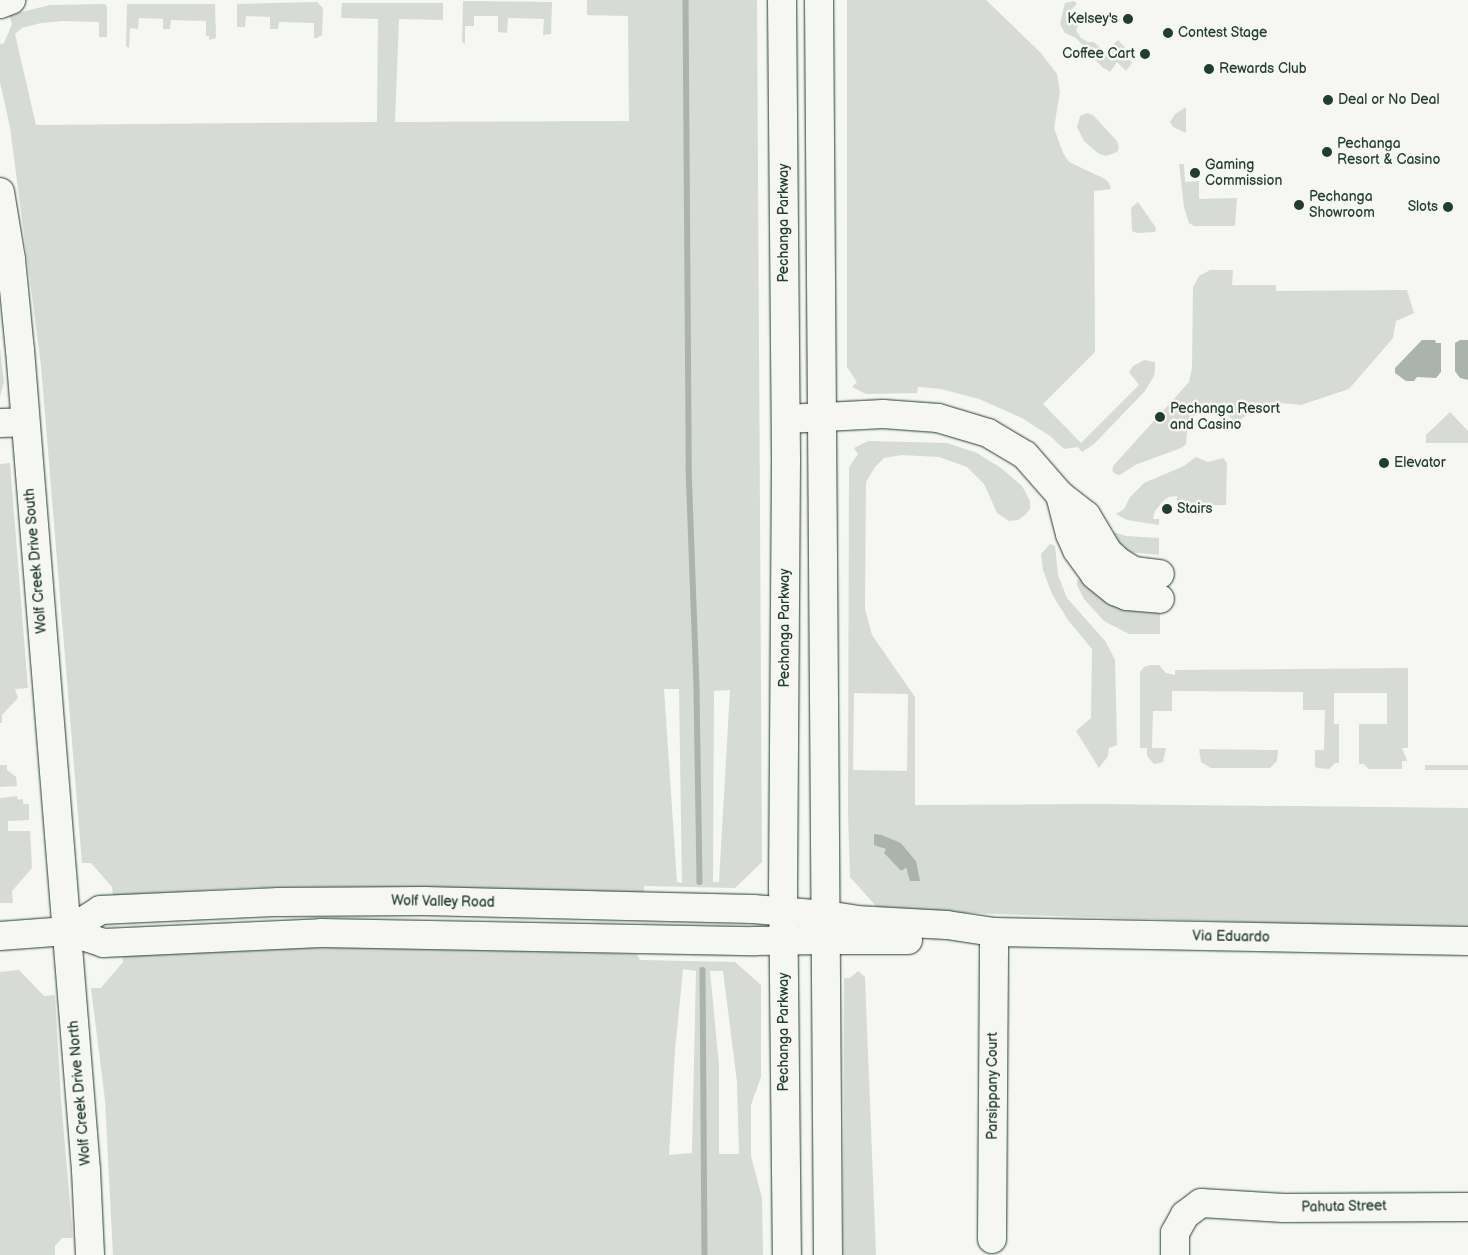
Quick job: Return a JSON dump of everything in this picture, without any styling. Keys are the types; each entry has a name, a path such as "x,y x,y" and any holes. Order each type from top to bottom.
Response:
{"main road":[{"path":"0,4 11,0"},
{"name":"Pechanga Parkway","path":"782,0 786,419 784,911 786,1255"},
{"path":"819,0 828,1255"},
{"name":"Wolf Creek Drive South","path":"0,192 11,259 13,423 67,931"},
{"path":"786,419 883,414 938,418 988,433 1025,455 1060,495 1086,515 1108,552 1119,562 1160,586"},
{"path":"321,933 341,918 414,916 423,910 426,904 424,901"},
{"name":"Wolf Valley Road","path":"67,931 100,910 279,902 424,901 784,911 826,928"},
{"path":"442,934 440,930 443,923 450,919 519,918 542,904"},
{"name":"Via Eduardo","path":"826,928 856,920 947,925 994,932 1468,941"},
{"name":"Wolf Valley Road","path":"0,936 67,931 103,943 321,933 754,941 785,940 826,928"},
{"name":"Wolf Creek Drive North","path":"67,931 86,1170 90,1255"},
{"name":"Parsippany Court","path":"992,1239 994,932"},
{"name":"Pahuta Street","path":"1175,1255 1175,1233 1185,1215 1201,1203 1284,1208 1468,1207"}],"shaded area":[{"path":"587,0 757,0 762,862 735,888 644,886 644,894 312,887 240,888 113,896 112,887 91,863 82,863 41,366 10,127 0,82 0,44 4,43 12,24 9,15 50,5 105,4 107,7 107,37 99,37 99,22 63,21 41,23 22,28 15,34 36,125 377,122 378,19 341,18 342,3 443,3 443,20 399,19 395,122 629,121 628,16 587,15","holes":["664,689 679,689 682,883 677,882","730,690 719,882 713,882 714,691"]},
{"path":"847,0 986,0 1040,52 1057,74 1060,92 1054,128 1063,153 1069,162 1105,179 1111,189 1094,191 1095,352 1043,404 1081,443 1139,385 1129,372 1133,366 1144,360 1155,362 1154,376 1145,391 1094,444 1082,452 1078,447 1064,449 1050,436 1022,418 979,399 941,389 918,387 917,393 866,394 852,387 857,382 847,367"},
{"path":"463,1 552,2 551,34 543,35 544,19 508,18 507,33 498,32 498,16 474,16 474,26 465,26 465,44 462,42"},
{"path":"1074,1 1077,4 1067,14 1078,26 1076,30 1081,38 1088,42 1094,42 1105,52 1118,40 1132,55 1129,59 1132,63 1126,71 1117,62 1110,72 1102,67 1076,38 1065,33 1060,24 1065,3"},
{"path":"317,2 323,8 322,35 317,38 314,38 314,23 279,22 278,29 270,29 270,17 246,16 245,27 237,27 237,4"},
{"path":"127,4 215,4 216,38 209,40 209,36 206,36 206,21 171,20 170,29 163,29 163,19 139,18 138,29 130,28 129,48 126,46"},
{"path":"1186,107 1186,133 1173,127 1170,122 1175,114"},
{"path":"1087,113 1093,115 1117,141 1119,148 1117,152 1106,156 1099,154 1084,141 1077,127 1080,116"},
{"path":"1179,164 1184,164 1185,182 1199,181 1199,199 1237,198 1235,226 1194,226 1189,223 1184,207"},
{"path":"1138,202 1156,228 1155,232 1137,233 1132,231 1131,208"},
{"path":"1210,270 1233,270 1232,285 1276,285 1276,291 1407,290 1414,313 1396,321 1393,338 1349,389 1301,405 1281,403 1268,405 1254,410 1237,422 1221,411 1207,410 1193,416 1188,421 1186,444 1181,448 1135,465 1120,475 1115,474 1112,470 1114,465 1189,382 1192,368 1193,287 1199,276"},
{"path":"1422,340 1435,340 1436,343 1441,343 1441,372 1436,378 1417,377 1414,381 1406,381 1395,373 1395,368"},
{"path":"1460,340 1468,340 1468,380 1460,378 1455,371 1455,343"},
{"path":"0,348 4,382 0,397"},
{"path":"1450,412 1468,431 1468,443 1426,443 1426,435"},
{"path":"868,441 947,443 977,453 1001,468 1022,486 1030,501 1030,509 1025,515 1018,520 1009,521 997,513 984,484 967,467 939,457 902,455 884,458 875,467 866,482 865,609 872,635 915,697 915,805 1096,804 1468,808 1468,927 1329,925 876,910 875,905 850,877 848,814 849,467 858,454 854,448","holes":["854,693 908,694 907,771 853,770","882,835 901,843 916,861 909,875 905,868 901,871 884,853 887,849 878,845"]},
{"path":"1196,457 1208,462 1223,458 1227,463 1226,505 1177,506 1177,496 1169,497 1155,511 1153,519 1159,519 1159,525 1127,520 1116,514 1124,509 1130,497 1144,483 1184,466"},
{"path":"10,463 28,688 15,689 18,698 2,715 2,723 0,723 0,464"},
{"path":"1113,532 1126,536 1159,538 1159,555 1130,552 1117,542"},
{"path":"1050,544 1055,546 1058,575 1067,598 1106,642 1115,660 1117,745 1109,748 1108,756 1099,768 1076,731 1091,718 1092,649 1068,620 1052,594 1043,570 1041,554"},
{"path":"1080,579 1098,596 1118,607 1140,612 1160,613 1160,634 1129,634 1104,621 1084,599 1077,585 1077,580"},
{"path":"1159,665 1166,673 1175,675 1175,670 1408,668 1408,748 1402,748 1407,761 1402,761 1402,769 1369,769 1364,764 1359,764 1359,724 1387,724 1387,693 1334,693 1334,724 1339,724 1339,763 1335,763 1329,769 1317,768 1315,766 1315,750 1324,750 1325,710 1303,710 1303,692 1172,691 1172,711 1153,711 1152,748 1166,748 1163,762 1154,764 1147,756 1147,748 1140,748 1140,672 1144,667"},
{"path":"1199,749 1278,750 1277,761 1270,768 1211,768 1201,762"},
{"path":"0,765 7,765 7,770 16,777 17,786 0,787"},
{"path":"1425,765 1468,765 1468,770 1425,770"},
{"path":"17,796 18,800 23,799 23,804 29,804 29,820 8,821 8,831 30,831 32,868 12,891 13,903 0,903 0,798"},
{"path":"874,834 882,835 901,843 916,861 920,881 910,881 906,868 901,871 884,853 886,849 874,845"},
{"path":"372,947 637,954 640,960 735,962 761,985 761,1077 751,1105 751,1156 762,1198 763,1255 113,1255 105,1100 91,988 101,988 123,962 122,954 243,949","holes":["683,969 696,971 692,1153 669,1155 675,1051","710,971 723,971 737,1082 739,1154 719,1154 719,1065"]},
{"path":"19,970 44,996 55,995 61,1099 73,1238 62,1238 55,1246 55,1255 0,1255 0,972"},
{"path":"858,971 865,977 876,1255 843,1255 844,978 850,978"}],"waterway":[{"path":"686,0 689,468 697,690 700,882"},
{"path":"703,970 705,1255"}],"place":[{"name":"Kelsey's","path":"1128,19"},
{"name":"Contest Stage","path":"1168,33"},
{"name":"Coffee Cart","path":"1145,54"},
{"name":"Rewards Club","path":"1209,69"},
{"name":"Deal or No Deal","path":"1328,100"},
{"name":"Pechanga Resort & Casino","path":"1327,152"},
{"name":"Gaming Commission","path":"1195,173"},
{"name":"Pechanga Showroom","path":"1299,205"},
{"name":"Slots","path":"1448,207"},
{"name":"Pechanga Resort and Casino","path":"1160,417"},
{"name":"Elevator","path":"1384,463"},
{"name":"Stairs","path":"1167,509"}]}
